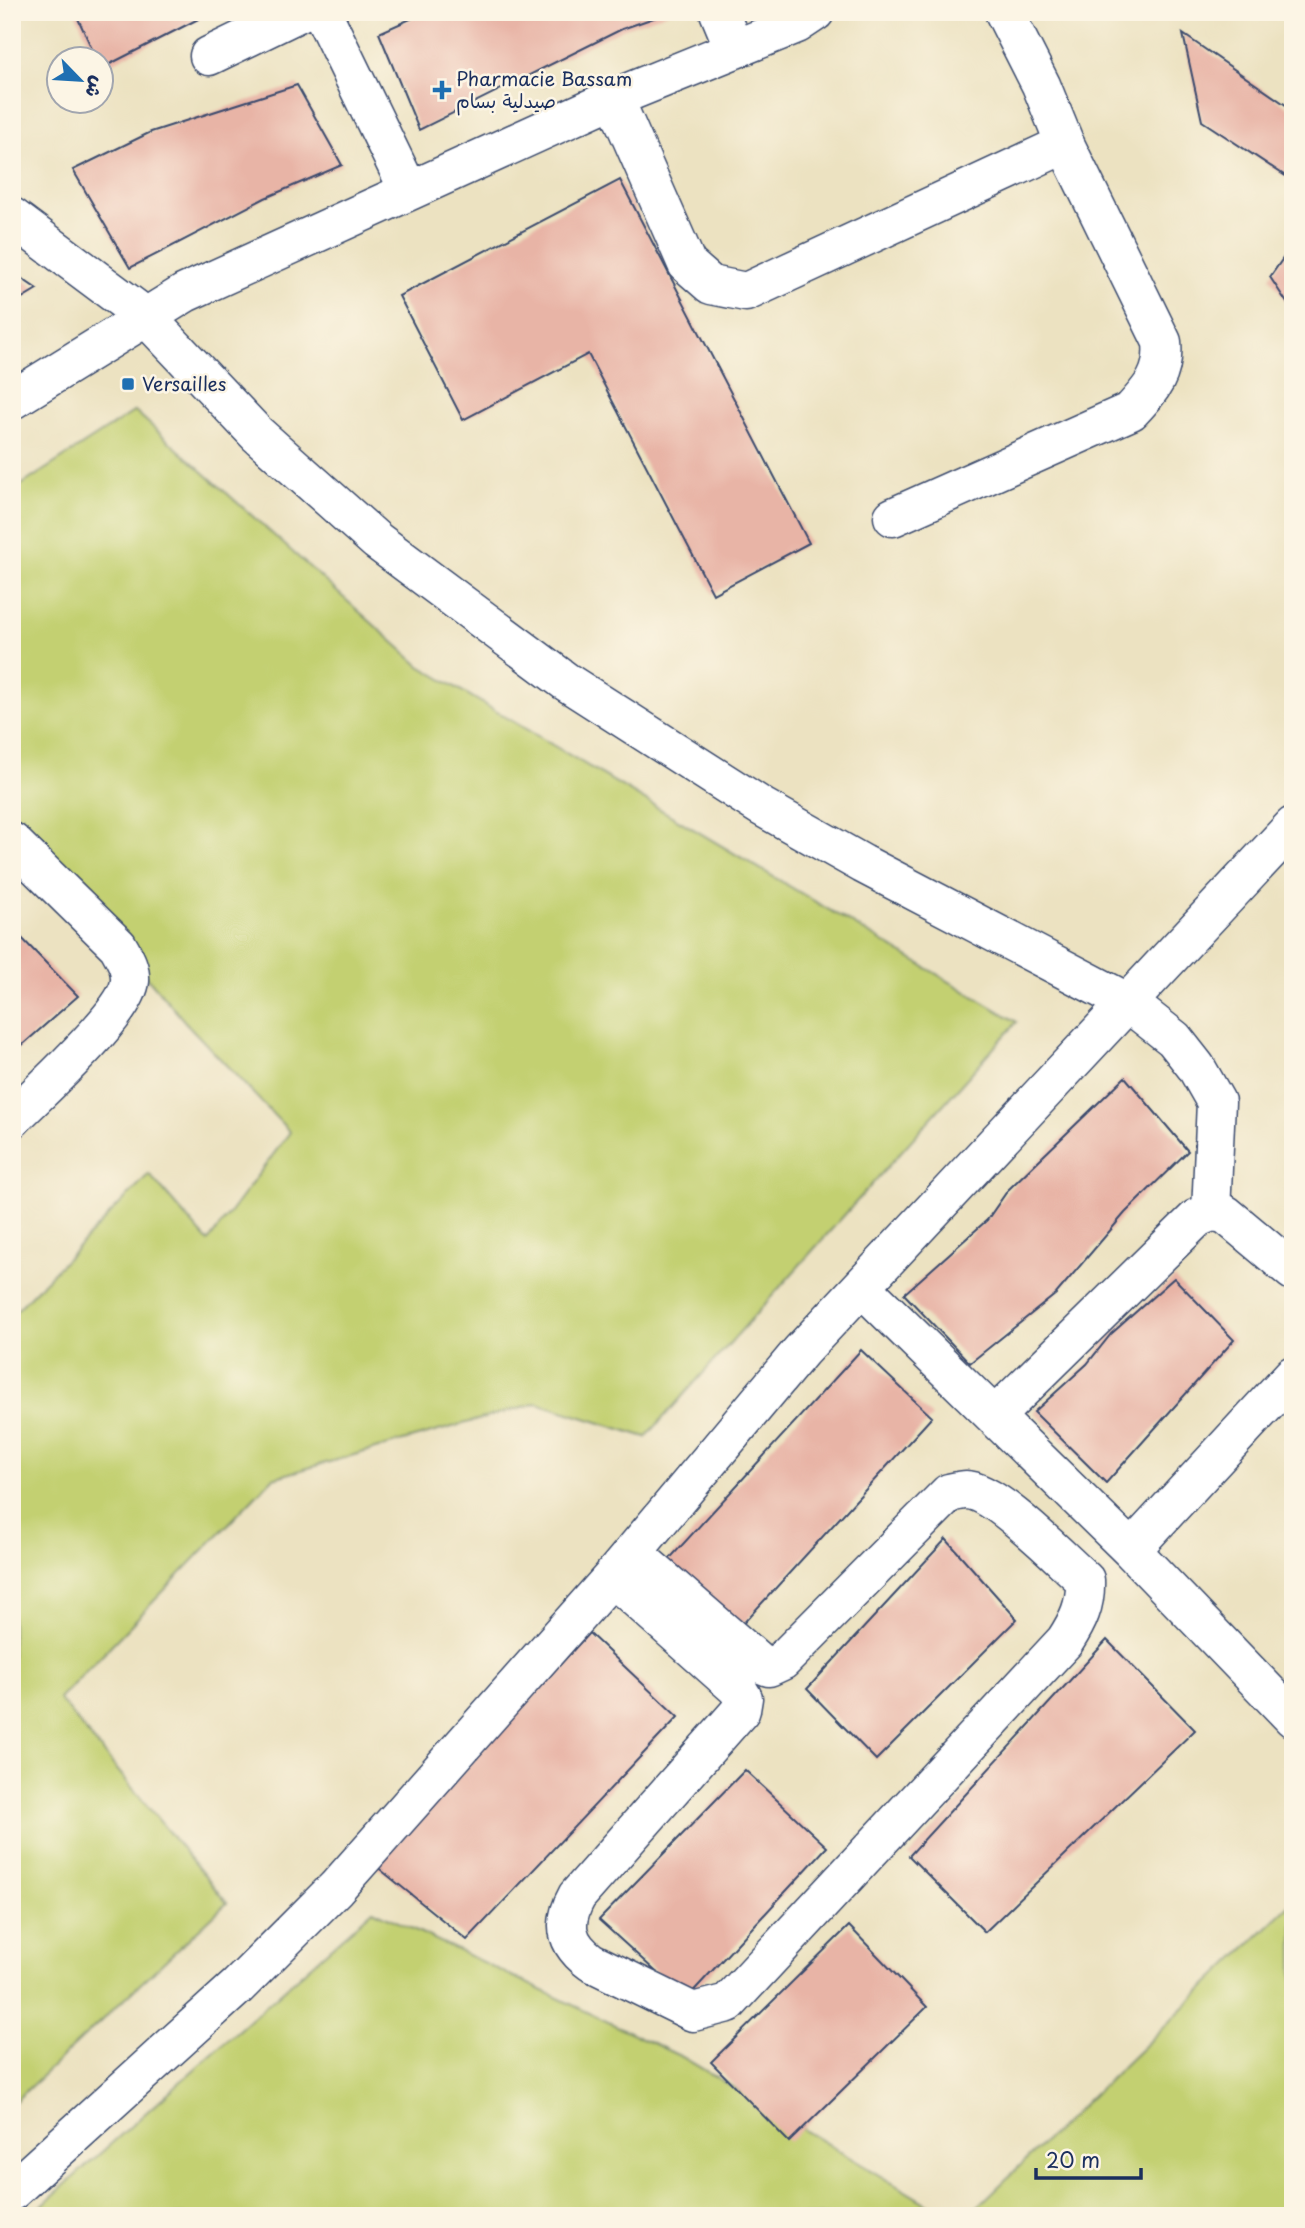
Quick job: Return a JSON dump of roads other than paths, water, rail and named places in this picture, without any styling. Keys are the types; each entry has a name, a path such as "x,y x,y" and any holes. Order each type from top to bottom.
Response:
{"street":[{"path":"209,56 300,12"},
{"path":"322,12 409,191"},
{"path":"719,12 734,48"},
{"path":"12,400 185,293 614,98 797,24 815,12"},
{"path":"893,517 1131,411 1156,384 1164,362 1162,342 1004,12"},
{"path":"614,98 687,264 711,285 746,292 1065,144"},
{"path":"12,217 146,317 200,377 316,489 459,605 565,681 762,807 863,864 1127,1002 1174,1040 1196,1068 1216,1102 1211,1212"},
{"path":"12,2191 238,1986 336,1888 623,1565 801,1351 863,1288 1293,826"},
{"path":"12,842 118,946 129,965 130,982 123,1000 108,1021 12,1119"},
{"path":"995,1416 1198,1218 1211,1212 1225,1214 1241,1224 1293,1271"},
{"path":"863,1288 1287,1700"},
{"path":"1131,1550 1293,1376"},
{"path":"967,1490 983,1495 1008,1511 1085,1580 1086,1597 1080,1617 1065,1641 728,2003 693,2012 591,1962 580,1953 570,1938 567,1915 577,1896 741,1710 743,1698 737,1688 623,1565 761,1664 769,1667 782,1661 949,1493 967,1490"}],"place":[{"name":"Pharmacie Bassam صيدلية بسام","path":"442,90"},
{"name":"Versailles","path":"128,384"}]}
